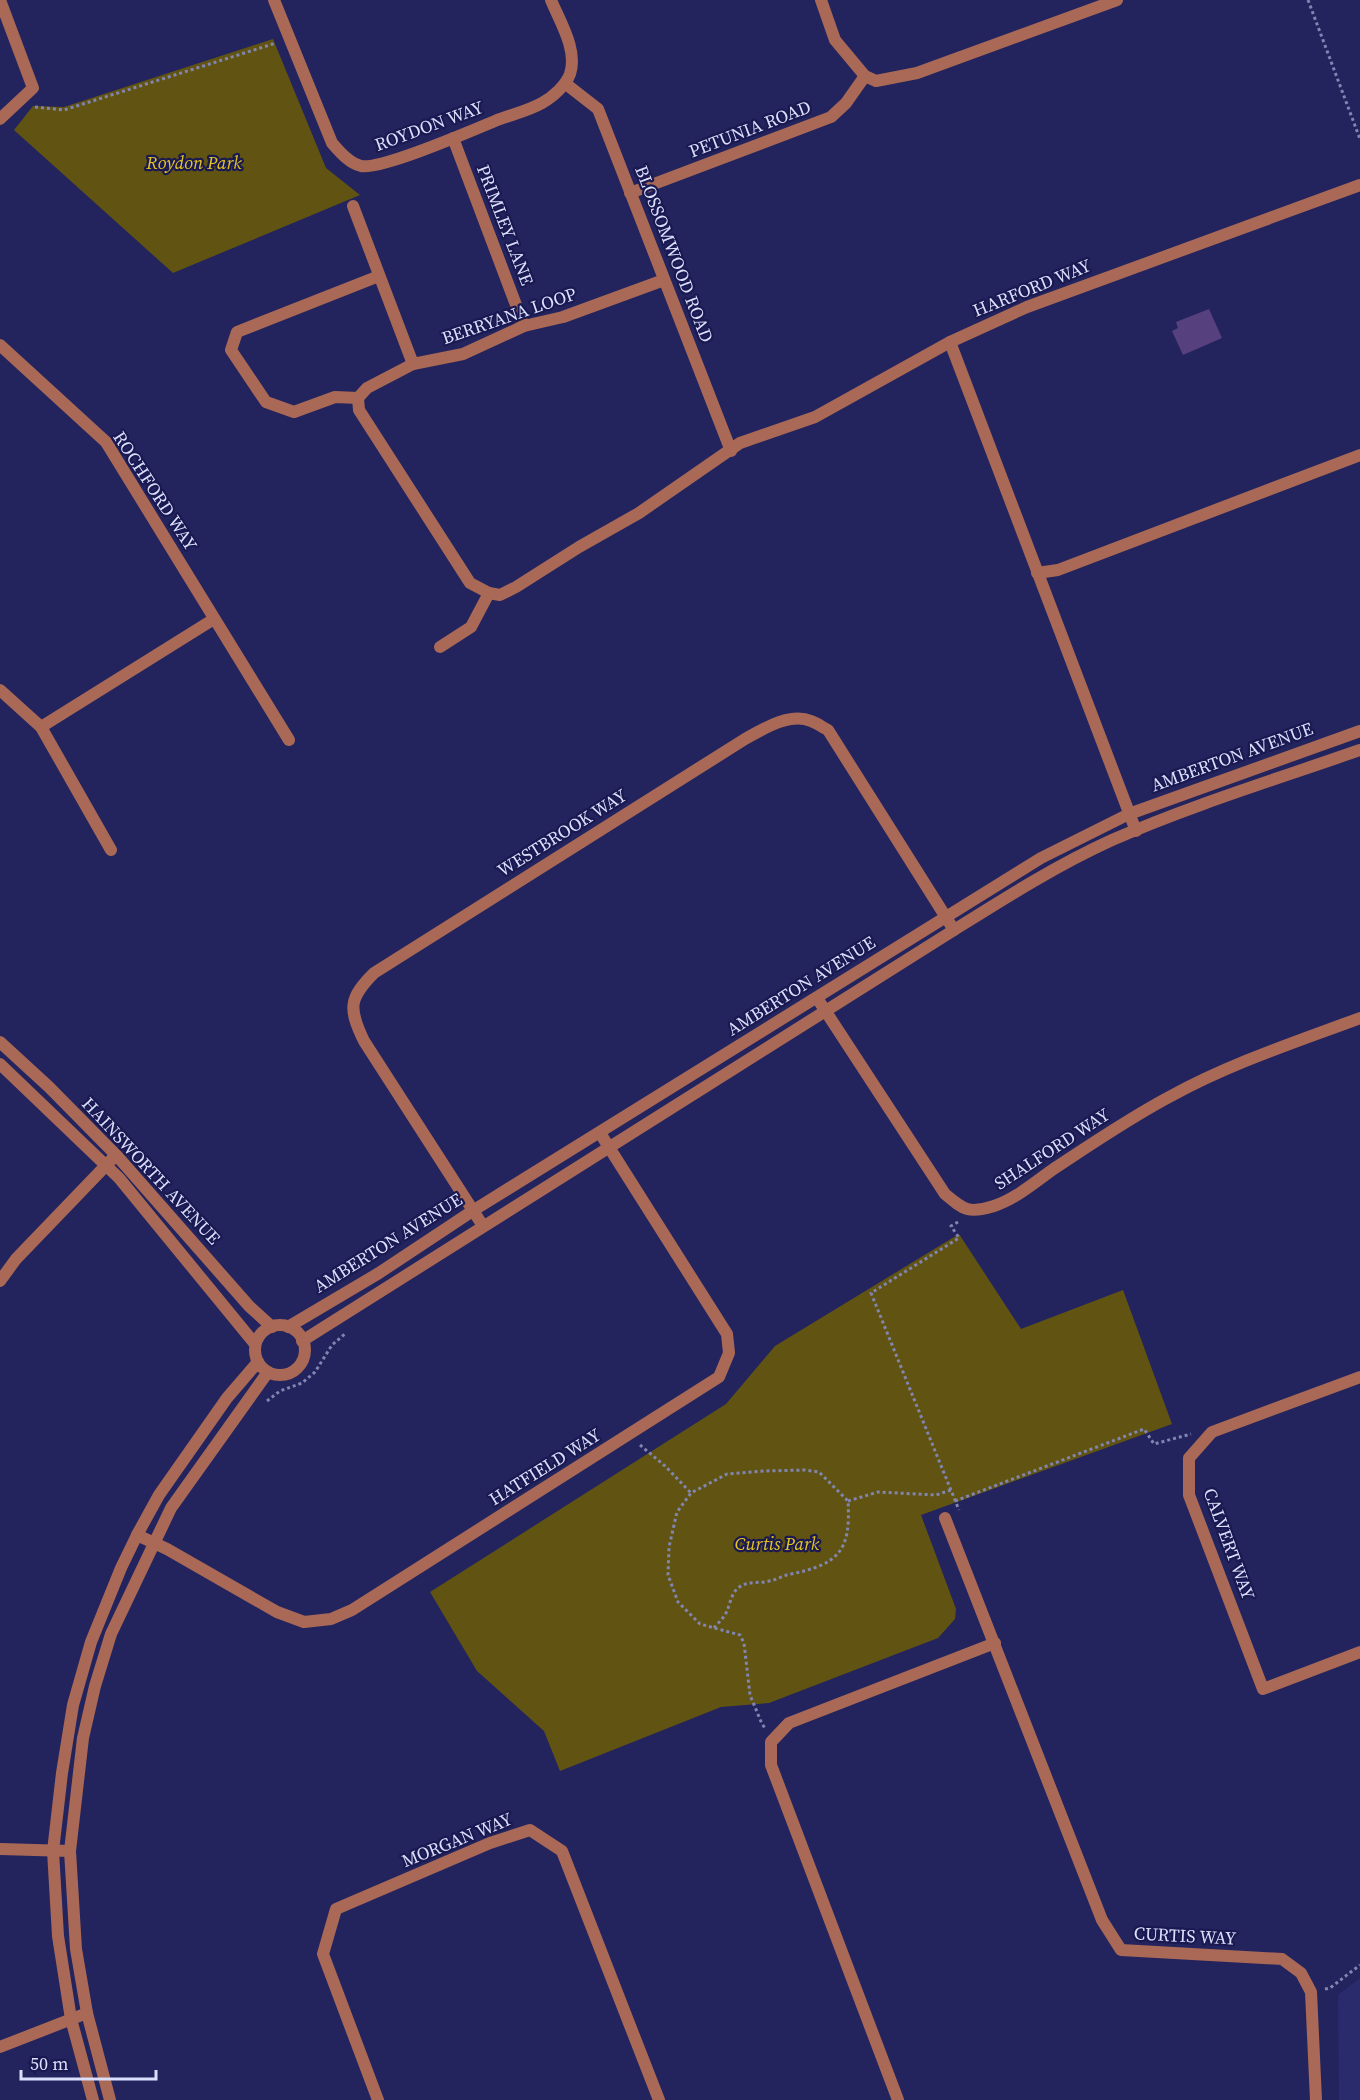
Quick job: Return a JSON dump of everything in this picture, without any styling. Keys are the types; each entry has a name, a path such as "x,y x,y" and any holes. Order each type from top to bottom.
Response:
{"street":[{"path":"0,0 33,88 0,119"},
{"name":"ROYDON WAY","path":"274,0 332,143 344,157 360,166 376,165 543,103 566,84"},
{"path":"551,0 567,38 572,59 571,73 566,84"},
{"path":"821,0 835,40 865,76 876,81 917,73 1117,0"},
{"name":"PETUNIA ROAD","path":"630,193 831,117 846,103 865,76"},
{"name":"BLOSSOMWOOD ROAD","path":"566,84 598,109 731,451"},
{"name":"PRIMLEY LANE","path":"453,138 524,326"},
{"name":"HARFORD WAY","path":"950,342 1027,307 1360,184"},
{"path":"353,206 413,364"},
{"path":"379,276 237,332 231,350 266,402 294,412 335,397 358,398 359,410 470,583 500,595 639,513 740,443 815,417 950,342 1136,831"},
{"name":"BERRYANA LOOP","path":"358,398 367,388 413,364 463,354 524,326 563,317 664,280"},
{"name":"ROCHFORD WAY","path":"0,345 106,442 289,740"},
{"path":"1037,573 1048,573 1068,566 1360,455"},
{"path":"440,647 471,627 489,592"},
{"path":"41,727 214,619"},
{"path":"0,690 41,727 111,850"},
{"name":"WESTBROOK WAY","path":"483,1226 364,1041 356,1024 353,1006 358,988 375,973 745,739 769,725 788,720 810,720 828,730 954,930"},
{"name":"AMBERTON AVENUE","path":"288,1327 379,1273 474,1210 1041,858 1129,814 1360,732"},
{"name":"AMBERTON AVENUE","path":"303,1341 954,930 1069,862 1136,831 1227,796 1360,750"},
{"path":"817,998 945,1194 962,1209"},
{"name":"SHALFORD WAY","path":"962,1209 982,1210 998,1205 1170,1096 1210,1076 1360,1018"},
{"name":"HAINSWORTH AVENUE","path":"0,1042 49,1087 116,1155 249,1306 272,1327"},
{"name":"HAINSWORTH AVENUE","path":"0,1064 119,1178 255,1344"},
{"name":"HATFIELD WAY","path":"137,1535 278,1612 304,1622 331,1619 352,1610 719,1377 729,1353 728,1334 600,1133"},
{"path":"0,1281 16,1260 116,1155"},
{"path":"272,1327 288,1327 303,1341 304,1356 296,1368 283,1375 268,1372 255,1356 255,1344 264,1331 272,1327"},
{"path":"93,2100 71,2019 57,1936 53,1851 62,1773 74,1705 91,1642 137,1535 159,1495 227,1398 258,1362"},
{"path":"110,2100 87,2013 76,1949 70,1851 83,1738 95,1686 111,1634 171,1508 268,1372"},
{"name":"CALVERT WAY","path":"1360,1377 1212,1432 1189,1458 1189,1496 1263,1689 1360,1652"},
{"name":"CURTIS WAY","path":"945,1518 1102,1920 1121,1950 1282,1959 1301,1973 1311,1992"},
{"path":"898,2100 771,1765 771,1742 789,1723 995,1643"},
{"name":"MORGAN WAY","path":"378,2100 323,1954 336,1909 490,1843 530,1830 562,1851 658,2100"},
{"path":"0,1849 70,1851"},
{"path":"1311,1992 1316,2100"},
{"path":"0,2047 87,2013"}],"path":[{"path":"1308,0 1360,139"},
{"path":"16,102 64,110 289,40"},
{"path":"945,1518 960,1512 872,1293 959,1238 951,1226 959,1221 962,1209"},
{"path":"267,1401 280,1391 302,1383 315,1372 332,1345 352,1327"},
{"path":"956,1501 1144,1429 1154,1444 1196,1433 1207,1438"},
{"path":"629,1435 692,1493"},
{"path":"714,1628 724,1616 737,1589 748,1583 768,1582 788,1574 820,1567 833,1559 846,1542 849,1524 848,1501 819,1472 805,1470 727,1474 692,1493 677,1512 669,1547 668,1575 678,1602 700,1624 714,1628 740,1635 744,1643 750,1695 762,1724 775,1738"},
{"path":"848,1501 878,1492 936,1494 951,1490"},
{"path":"1311,1992 1330,1988 1360,1965"}],"shaded area":[{"path":"1360,1978 1360,2100 1339,2100 1338,1995"}],"green space":[{"name":"Roydon Park","path":"273,39 326,168 360,195 173,273 14,130 33,106 64,107"},
{"name":"Curtis Park","path":"959,1234 1021,1329 1123,1290 1172,1424 921,1515 956,1609 955,1619 938,1638 769,1703 721,1707 560,1771 544,1731 477,1671 430,1592 726,1404 775,1346"}],"building":[{"path":"1209,309 1222,338 1183,355 1172,331 1178,328 1176,322"}]}
